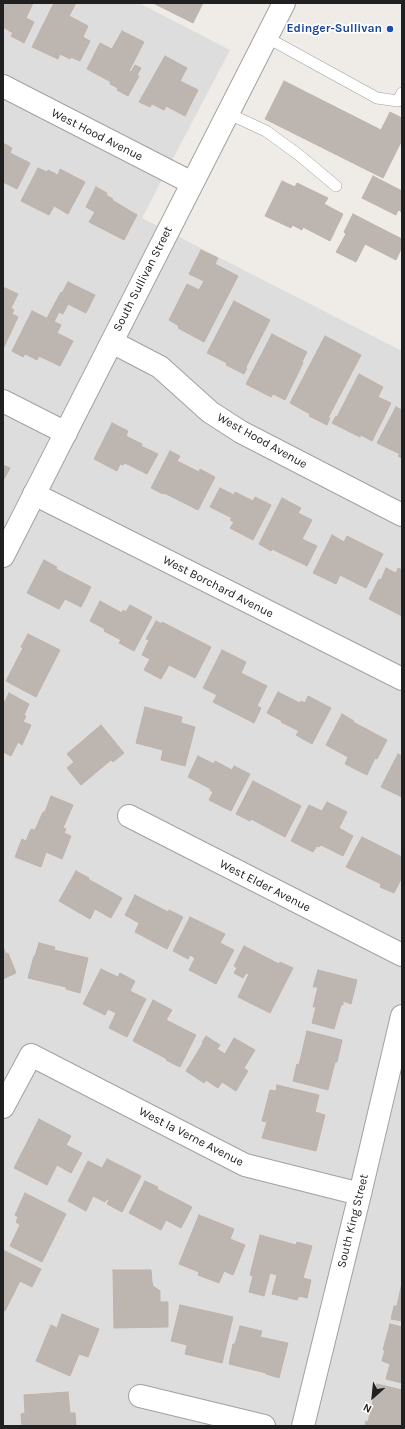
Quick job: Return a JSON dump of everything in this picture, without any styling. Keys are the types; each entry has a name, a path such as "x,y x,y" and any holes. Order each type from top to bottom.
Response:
{"street":[{"name":"South Sullivan Street","path":"3,556 284,3"},
{"name":"West Hood Avenue","path":"3,86 192,183"},
{"name":"West Hood Avenue","path":"112,342 160,367 210,412 241,432 402,515"},
{"path":"3,401 66,433"},
{"name":"West Borchard Avenue","path":"34,494 402,679"},
{"name":"West Elder Avenue","path":"129,816 402,955"},
{"name":"South King Street","path":"303,1426 402,1016"},
{"name":"West la Verne Avenue","path":"3,1108 30,1055 245,1165 360,1194"},
{"path":"140,1396 264,1426"}],"lane":[{"path":"266,37 377,98 398,101 402,92"},
{"path":"227,113 266,131 299,154 336,186"}],"shaded area":[{"path":"3,3 139,3 230,50 142,218 402,351 402,1426 3,1426"}],"building":[{"path":"3,3 33,3 26,18 34,22 24,43 11,36 13,33 3,27"},
{"path":"54,3 76,3 69,16 88,26 83,37 90,41 80,61 71,57 70,59 60,54 58,59 32,47"},
{"path":"153,3 203,3 193,23"},
{"path":"122,31 144,42 129,71 131,72 135,65 141,68 137,75 139,76 128,96 117,90 118,88 110,84 111,82 87,69 100,43 112,49"},
{"path":"165,56 187,68 180,81 198,90 185,116 166,106 164,110 152,104 150,107 139,102"},
{"path":"284,81 381,130 390,112 402,118 402,140 383,178 265,119"},
{"path":"3,143 12,148 10,153 30,163 17,189 3,182"},
{"path":"38,168 47,172 48,170 58,175 60,169 85,182 68,214 54,206 49,215 21,201"},
{"path":"373,176 402,191 402,212 398,210 396,215 362,198"},
{"path":"282,181 295,187 297,183 328,198 324,204 343,214 330,241 303,227 302,230 292,225 291,228 265,216"},
{"path":"96,187 107,193 106,195 113,199 112,200 137,215 124,240 89,222 95,212 86,207"},
{"path":"353,214 402,239 402,247 396,260 365,244 356,262 336,252 346,234 344,232"},
{"path":"201,250 218,258 215,264 238,276 204,342 178,328 179,326 169,320 187,284 199,290 204,281 189,274"},
{"path":"68,282 95,295 86,313 68,304 63,314 59,312 54,322 47,318"},
{"path":"3,287 18,294 11,308 14,310 12,314 18,317 4,347 3,346"},
{"path":"234,301 270,320 246,367 247,368 244,374 207,353"},
{"path":"32,311 61,325 57,333 73,341 60,366 39,356 37,360 25,354 23,357 12,351"},
{"path":"272,334 307,352 285,400 273,394 271,397 246,384"},
{"path":"325,336 361,355 328,418 330,418 327,425 309,416 310,414 290,403"},
{"path":"359,374 383,387 378,397 391,403 372,441 361,435 360,437 332,423 336,416 337,417"},
{"path":"396,407 402,410 402,458 398,456 400,454 377,443"},
{"path":"112,423 128,431 126,436 142,444 141,446 158,454 147,474 125,463 123,465 120,464 117,471 94,459"},
{"path":"170,451 180,456 177,461 199,472 200,469 215,477 198,510 151,488"},
{"path":"3,465 10,468 3,481"},
{"path":"220,488 234,495 235,492 253,501 255,497 271,505 253,540 230,528 234,522 230,520 232,518 210,507"},
{"path":"282,498 301,508 298,513 312,520 302,539 317,546 307,566 272,549 271,551 259,544"},
{"path":"332,535 344,542 347,536 383,554 366,588 340,575 336,584 313,573"},
{"path":"44,560 57,567 56,569 91,587 81,607 65,599 59,609 27,593"},
{"path":"386,568 396,573 398,568 402,570 402,616 369,599 379,579 381,580"},
{"path":"100,601 122,613 123,610 126,612 130,605 152,617 134,651 119,643 121,640 104,631 105,629 90,621"},
{"path":"156,621 162,624 162,622 211,647 195,678 169,665 161,679 144,670 150,659 142,655 149,640 146,639"},
{"path":"28,634 60,650 36,697 6,681 23,648 21,647"},
{"path":"222,650 246,662 241,673 267,686 257,706 261,708 254,723 213,702 217,695 203,688"},
{"path":"278,692 300,703 301,701 305,703 308,696 331,708 312,744 296,735 299,731 267,713"},
{"path":"9,693 29,704 24,715 26,716 23,722 31,725 22,745 18,742 11,756 3,752 3,705"},
{"path":"145,707 182,717 181,723 195,727 185,766 161,760 163,750 136,743"},
{"path":"342,714 354,721 353,722 387,740 377,759 375,758 367,775 345,764 348,757 326,745"},
{"path":"101,725 124,753 113,762 111,760 81,785 67,768 74,762 67,754"},
{"path":"398,754 402,756 402,797 381,787"},
{"path":"198,756 214,764 215,761 232,770 234,766 250,774 231,811 209,800 213,792 210,790 211,789 188,777"},
{"path":"253,781 301,806 285,837 251,819 250,821 236,814"},
{"path":"51,796 73,805 63,828 66,829 64,833 71,836 62,859 46,852 41,867 15,857 22,839 26,841 31,829 35,830 43,812 45,812"},
{"path":"327,802 347,812 339,828 353,836 343,856 321,845 319,847 317,846 313,852 291,841 309,805 322,811"},
{"path":"362,837 402,857 402,877 394,893 380,887 381,884 346,867"},
{"path":"76,871 122,898 111,918 95,909 90,919 59,901"},
{"path":"135,895 168,912 169,910 183,917 167,949 135,932 139,923 125,915"},
{"path":"190,917 225,934 220,943 234,950 216,984 189,970 195,958 190,955 188,959 173,951"},
{"path":"39,943 55,947 54,950 88,958 80,993 66,989 66,987 28,978"},
{"path":"244,946 279,964 280,962 293,968 270,1013 238,997 249,974 246,973 243,978 234,973 237,968 234,966"},
{"path":"3,947 6,954 8,953 16,973 3,979"},
{"path":"101,969 118,977 120,973 135,981 130,991 146,999 127,1037 109,1028 116,1013 108,1009 105,1015 83,1004"},
{"path":"318,970 357,980 351,1004 343,1001 343,1005 341,1005 334,1029 312,1023 316,1007 313,1007 318,987 313,987"},
{"path":"153,1000 172,1010 166,1020 196,1035 180,1067 133,1041"},
{"path":"307,1031 342,1040 328,1090 293,1081 297,1064 299,1065"},
{"path":"206,1036 220,1045 217,1049 225,1054 234,1038 255,1050 244,1068 248,1071 236,1091 222,1082 218,1088 206,1080 204,1083 186,1071"},
{"path":"277,1085 319,1095 315,1112 325,1115 316,1151 262,1138 267,1122 262,1121 270,1090 276,1091"},
{"path":"39,1119 71,1136 66,1145 82,1153 71,1173 57,1165 47,1185 14,1168"},
{"path":"107,1159 141,1176 122,1212 107,1204 109,1200 107,1199 105,1202 93,1196 86,1211 68,1201 88,1161 102,1168"},
{"path":"145,1181 192,1207 181,1228 166,1220 161,1230 129,1213"},
{"path":"25,1193 66,1214 42,1262 10,1246 20,1225 16,1222 18,1217 15,1215"},
{"path":"199,1215 234,1229 230,1239 245,1245 233,1275 224,1271 219,1283 198,1275 199,1272 179,1264"},
{"path":"260,1235 296,1245 297,1242 312,1246 303,1278 311,1280 307,1298 299,1296 297,1300 272,1294 277,1275 270,1273 264,1296 249,1292 253,1276 250,1275"},
{"path":"3,1250 41,1269 32,1287 20,1281 5,1311 3,1310"},
{"path":"113,1270 151,1270 153,1286 160,1291 160,1302 168,1302 168,1327 114,1328"},
{"path":"402,1283 402,1321 391,1319 394,1306 397,1306"},
{"path":"180,1305 233,1317 222,1363 185,1354 187,1345 171,1341"},
{"path":"62,1314 99,1329 88,1357 79,1354 70,1376 36,1361 51,1325 57,1328"},
{"path":"390,1324 402,1327 402,1383 386,1379 390,1364 382,1361 385,1350 383,1350"},
{"path":"240,1326 262,1331 260,1337 288,1343 279,1378 266,1373 229,1364 233,1344 235,1344"},
{"path":"377,1384 402,1390 402,1426 365,1426 366,1421 368,1422"},
{"path":"68,1392 70,1413 75,1413 76,1425 22,1426 21,1414 25,1413 24,1395"}],"place":[{"name":"Edinger-Sullivan","path":"390,29"}]}
